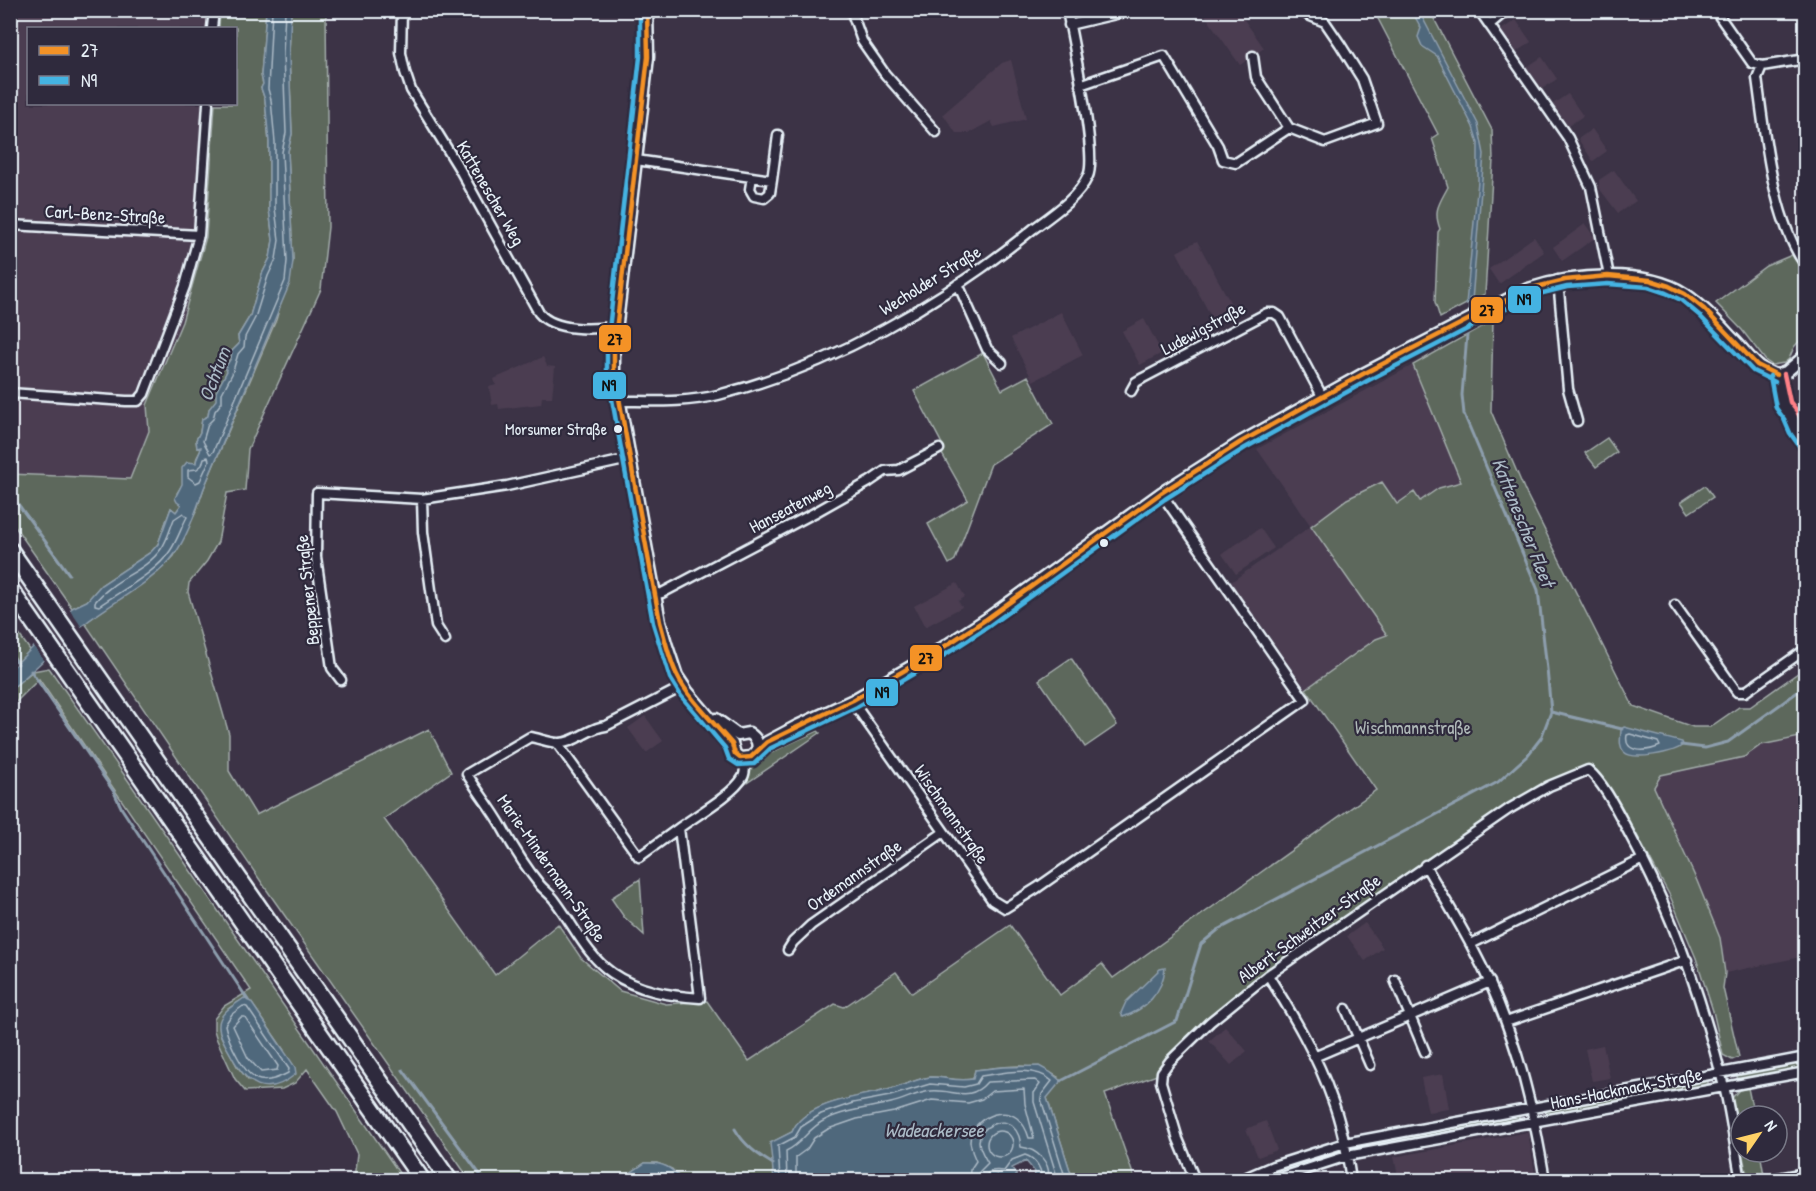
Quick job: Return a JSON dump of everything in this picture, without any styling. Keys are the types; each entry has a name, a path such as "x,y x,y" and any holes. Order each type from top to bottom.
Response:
{"highway":[{"path":"10,550 449,1180"},
{"path":"10,590 417,1176"}],"street":[{"path":"213,27 214,10"},
{"name":"Kattenescher Weg","path":"402,10 401,53 411,90 459,168 539,313 544,319 572,327 616,327"},
{"path":"647,10 648,57 616,327 614,371 655,595 666,643 677,676 698,703 735,739 735,754 746,759 767,742 853,700 933,654 985,620 1161,493 1240,442 1455,325 1528,289 1558,280 1609,276 1647,279 1683,293 1705,309 1742,347 1758,368 1768,373 1777,375 1786,372 1806,355"},
{"path":"851,10 862,41 885,74 936,132"},
{"name":"Wecholder Straße","path":"619,401 687,400 710,397 754,385 830,356 902,319 958,284 1014,245 1072,197 1088,177 1091,159 1067,10"},
{"path":"1070,25 1133,10"},
{"path":"1479,10 1568,138 1578,156 1591,187 1609,276"},
{"path":"1489,25 1507,10"},
{"path":"1715,10 1752,63 1762,66 1806,59"},
{"path":"1253,56 1256,77 1289,128 1325,142 1377,123 1362,79 1341,44 1325,22 1308,15"},
{"path":"1080,85 1164,56 1218,146 1223,160 1236,163 1289,128"},
{"path":"1762,66 1757,78 1770,165 1787,232 1794,250 1806,266"},
{"path":"10,393 138,401 144,394 175,315 199,236 208,105"},
{"path":"752,177 750,189 754,196 764,198 770,193 778,135"},
{"path":"636,160 772,180"},
{"name":"Carl-Benz-Straße","path":"10,225 199,236"},
{"path":"1558,280 1568,389 1577,421"},
{"path":"958,284 987,349 1002,363"},
{"name":"Ludewigstraße","path":"1131,391 1136,382 1143,378 1267,313 1274,313 1280,317 1322,396"},
{"path":"1777,375 1781,399 1796,429 1806,442"},
{"path":"1791,415 1806,427"},
{"name":"Hanseatenweg","path":"655,595 814,513 885,471 899,470 939,449"},
{"path":"446,640 436,626 423,532 422,500 507,486 629,459"},
{"name":"Beppener Straße","path":"341,680 332,668 316,556 317,493 422,500"},
{"name":"Wischmannstraße","path":"853,700 992,900 1005,908 1037,888 1305,700 1161,493"},
{"path":"1675,605 1737,692 1745,692 1806,649"},
{"path":"684,686 606,726 600,726 570,741 557,743 639,857 722,798 742,780 745,774 746,759"},
{"path":"755,737 797,726"},
{"path":"735,739 749,733 758,742 757,751"},
{"name":"Marie-Mindermann-Straße","path":"557,743 530,737 467,774 540,886 554,899 586,949 598,962 613,974 639,987 677,996 700,998 679,828"},
{"name":"Albert-Schweitzer-Straße","path":"1195,1180 1178,1139 1161,1082 1162,1072 1170,1061 1210,1022 1268,975 1509,808 1549,786 1587,770 1594,776 1612,803 1643,859"},
{"name":"Ordemannstraße","path":"788,950 811,925 944,832"},
{"path":"1471,944 1643,859 1687,960 1720,1073"},
{"path":"1425,865 1471,944 1490,982 1506,1022 1532,1108"},
{"path":"1506,1022 1687,960"},
{"path":"1268,975 1294,1015 1333,1100 1345,1143 1351,1180"},
{"path":"1395,980 1425,1052"},
{"path":"1314,1057 1490,982"},
{"path":"1346,1009 1370,1065"},
{"name":"Hans-Hackmack-Straße","path":"1240,1180 1273,1166 1345,1143 1806,1057"},
{"name":"Hans-Hackmack-Straße","path":"1273,1180 1347,1156 1806,1072"},
{"name":"Hans-Hackmack-Straße","path":"1720,1073 1724,1086"},
{"path":"1724,1086 1741,1180"},
{"name":"Hans-Hackmack-Straße","path":"1532,1108 1535,1122"},
{"path":"1535,1122 1545,1180"},
{"path":"1768,1180 1806,1173"}],"shaded area":[{"path":"11,11 220,11 219,27 27,27 27,105 215,105 206,237 182,322 147,405 149,431 130,479 11,474"},
{"path":"1202,11 1238,11 1264,48 1240,65"},
{"path":"1516,20 1531,42 1516,52 1501,30"},
{"path":"1542,57 1557,79 1542,89 1527,67"},
{"path":"1011,60 1026,119 994,127 991,121 969,133 956,133 943,114 1002,63"},
{"path":"1568,94 1583,116 1568,126 1553,104"},
{"path":"1592,129 1607,151 1593,161 1578,139"},
{"path":"1614,170 1636,201 1618,213 1599,188 1599,180"},
{"path":"1585,224 1595,238 1562,261 1553,247"},
{"path":"1534,237 1544,252 1499,284 1489,269"},
{"path":"1197,241 1236,313 1215,324 1177,252"},
{"path":"1061,312 1083,355 1033,381 1011,338"},
{"path":"1144,319 1162,353 1140,365 1122,331"},
{"path":"543,357 547,366 555,367 552,397 542,397 541,404 499,409 498,404 492,405 489,387 496,385 494,379"},
{"path":"1413,365 1474,513 1435,620 1376,639 1306,689 1231,582 1311,526 1257,449"},
{"path":"1260,528 1274,548 1236,574 1222,554"},
{"path":"957,583 965,597 958,601 962,607 925,627 914,606"},
{"path":"645,716 663,741 646,753 628,728"},
{"path":"1805,736 1805,956 1725,973 1720,938 1654,787 1661,775 1744,757 1761,745"},
{"path":"1365,923 1383,948 1365,961 1347,936"},
{"path":"1225,1027 1247,1051 1231,1065 1209,1041"},
{"path":"1603,1045 1610,1078 1592,1081 1585,1049"},
{"path":"1443,1074 1449,1109 1428,1112 1421,1078"},
{"path":"1266,1121 1277,1150 1258,1157 1246,1129"},
{"path":"1528,1132 1536,1180 1399,1180 1394,1157"}],"green space":[{"path":"220,11 266,11 261,88 265,100 269,142 269,209 273,240 270,258 262,274 250,316 238,336 239,344 232,351 231,358 225,367 227,370 217,400 209,409 208,417 202,419 196,440 197,448 202,447 196,463 177,493 181,505 176,512 171,508 158,544 151,552 101,585 87,601 72,608 11,521 10,474 130,479 149,431 147,405 182,322 206,237 215,105 237,105 237,27 219,27"},
{"path":"291,11 326,11 328,227 321,289 248,449 245,490 227,493 218,542 207,561 189,583 188,592 229,734 229,771 256,815 429,729 451,772 384,819 495,975 558,924 581,958 620,991 666,1004 707,1001 749,1061 835,1004 844,1007 896,972 912,993 1010,925 1060,995 1102,964 1113,978 1376,790 1306,689 1376,639 1387,635 1311,526 1347,499 1382,482 1397,504 1414,492 1420,501 1439,488 1461,482 1413,365 1493,320 1491,411 1525,491 1633,706 1693,727 1710,727 1739,707 1750,707 1805,668 1805,736 1761,745 1744,757 1661,775 1654,787 1720,938 1725,973 1723,988 1739,1057 1732,1060 1723,1055 1713,1011 1696,958 1670,896 1620,804 1600,777 1583,768 1509,804 1265,972 1212,1014 1165,1060 1157,1075 1105,1094 1135,1180 1073,1180 1047,1098 1058,1077 1039,1068 1007,1066 975,1070 973,1079 967,1080 936,1077 916,1080 891,1089 835,1102 808,1113 792,1132 771,1143 774,1180 681,1180 672,1169 657,1163 645,1163 620,1180 470,1180 264,886 85,623 162,568 174,556 196,512 204,488 276,320 293,261 288,151 292,134 289,54"},
{"path":"1374,11 1430,11 1492,130 1493,160 1485,294 1440,318 1435,302 1440,229 1437,212 1448,187 1432,138 1438,134"},
{"path":"1792,255 1805,274 1805,335 1794,347 1789,359 1784,363 1772,365 1716,303 1766,266"},
{"path":"983,353 1002,390 1028,376 1053,424 991,464 955,560 949,564 928,524 968,500 941,452 942,444 914,391"},
{"path":"1607,438 1617,452 1596,467 1585,453"},
{"path":"1705,486 1713,497 1689,513 1681,502"},
{"path":"10,622 30,650 18,663 11,651"},
{"path":"1071,658 1117,725 1085,747 1039,680"},
{"path":"49,668 404,1180 354,1180 357,1154 337,1112 307,1069 295,1083 282,1089 245,1091 235,1079 217,1040 214,1019 224,1006 251,990 39,679 11,707 11,689 33,671","holes":["243,999 251,1002 284,1050 248,1080 237,1066 221,1036 228,1009"]},
{"path":"818,731 820,733 741,787 740,785 751,769 760,761 784,746"},
{"path":"640,879 644,935 624,917 611,898"},
{"path":"1805,1059 1805,1069 1738,1081 1736,1072"},
{"path":"1707,1078 1709,1087 1547,1116 1546,1108"},
{"path":"1748,1088 1751,1104 1733,1104 1732,1098 1739,1090"},
{"path":"1518,1113 1520,1122 1357,1152 1356,1143"},
{"path":"1332,1149 1335,1157 1267,1180 1246,1180 1273,1169"},
{"path":"1745,1164 1762,1164 1764,1175 1753,1176 1746,1171"}],"water":[{"path":"266,11 291,11 289,54 292,134 288,151 293,261 290,283 191,523 174,555 146,582 77,630 11,689 11,669 72,608 87,601 101,585 151,552 158,544 171,508 176,512 181,505 175,498 182,484 182,468 187,462 196,463 201,447 197,448 196,440 202,419 208,416 209,409 216,400 216,392 227,371 225,368 232,351 239,344 238,336 250,316 262,274 270,258 273,240 269,209 269,142 265,100 261,88"},
{"path":"1412,11 1419,11 1478,124 1484,154 1472,301 1466,304 1478,181 1478,143 1473,127 1437,56 1422,46 1418,37 1421,28"},
{"path":"1624,727 1682,742 1683,745 1654,755 1629,755 1624,752 1620,744 1621,729"},
{"path":"1165,968 1161,985 1152,999 1139,1010 1123,1017 1121,1013 1126,1002 1160,969"},
{"path":"244,998 251,1002 295,1067 296,1074 285,1082 266,1087 250,1081 237,1065 221,1036 219,1025 222,1016"},
{"name":"Wadeackersee","path":"1039,1066 1061,1081 1047,1098 1073,1180 1034,1180 1035,1172 1026,1161 1012,1168 1016,1174 1016,1180 1000,1180 997,1175 992,1180 774,1180 770,1143 792,1132 808,1113 821,1107 926,1078 967,1080 973,1079 975,1070"},
{"path":"645,1163 666,1166 681,1180 620,1180"}],"pier":[{"path":"68,607 83,629 46,664 32,644"}],"waterway":[{"name":"Kattenescher Fleet","path":"1469,316 1470,299"},
{"name":"Kattenescher Fleet","path":"1061,1081 1177,1021 1201,944 1218,930 1498,782 1527,756 1541,738 1551,712 1538,590 1464,414 1462,395 1468,323"},
{"path":"10,493 69,574"},
{"path":"10,654 18,664"},
{"path":"31,671 114,792 122,809 248,1000"},
{"path":"1681,745 1705,748 1728,742 1806,686"},
{"path":"1551,712 1622,729"},
{"path":"403,1070 484,1180"},
{"path":"735,1129 752,1149 773,1164"}],"transit line":[{"name":"N9","path":"640,10 640,57 607,347 607,372 653,623 670,678 681,696 725,748 729,759 738,765 754,764 771,748 857,707 937,660 989,626 1165,499 1245,448 1367,381 1531,296 1567,287 1608,284 1648,287 1666,293 1681,300 1699,315 1753,371 1775,382"},
{"name":"27","path":"647,10 648,57 614,348 614,371 660,622 669,656 682,684 702,711 732,744 735,754 740,758 751,757 767,742 853,700 933,654 985,620 1161,493 1241,442 1363,374 1528,289 1565,280 1608,276 1650,280 1669,286 1685,294 1704,309 1757,365 1777,375"},
{"path":"1784,374 1790,402 1806,429"},
{"name":"N9","path":"1770,376 1776,408 1800,447"}],"place":[{"name":"Morsumer Straße","path":"618,429"}],"water label":[{"name":"Ochtum","path":"214,374"}]}
